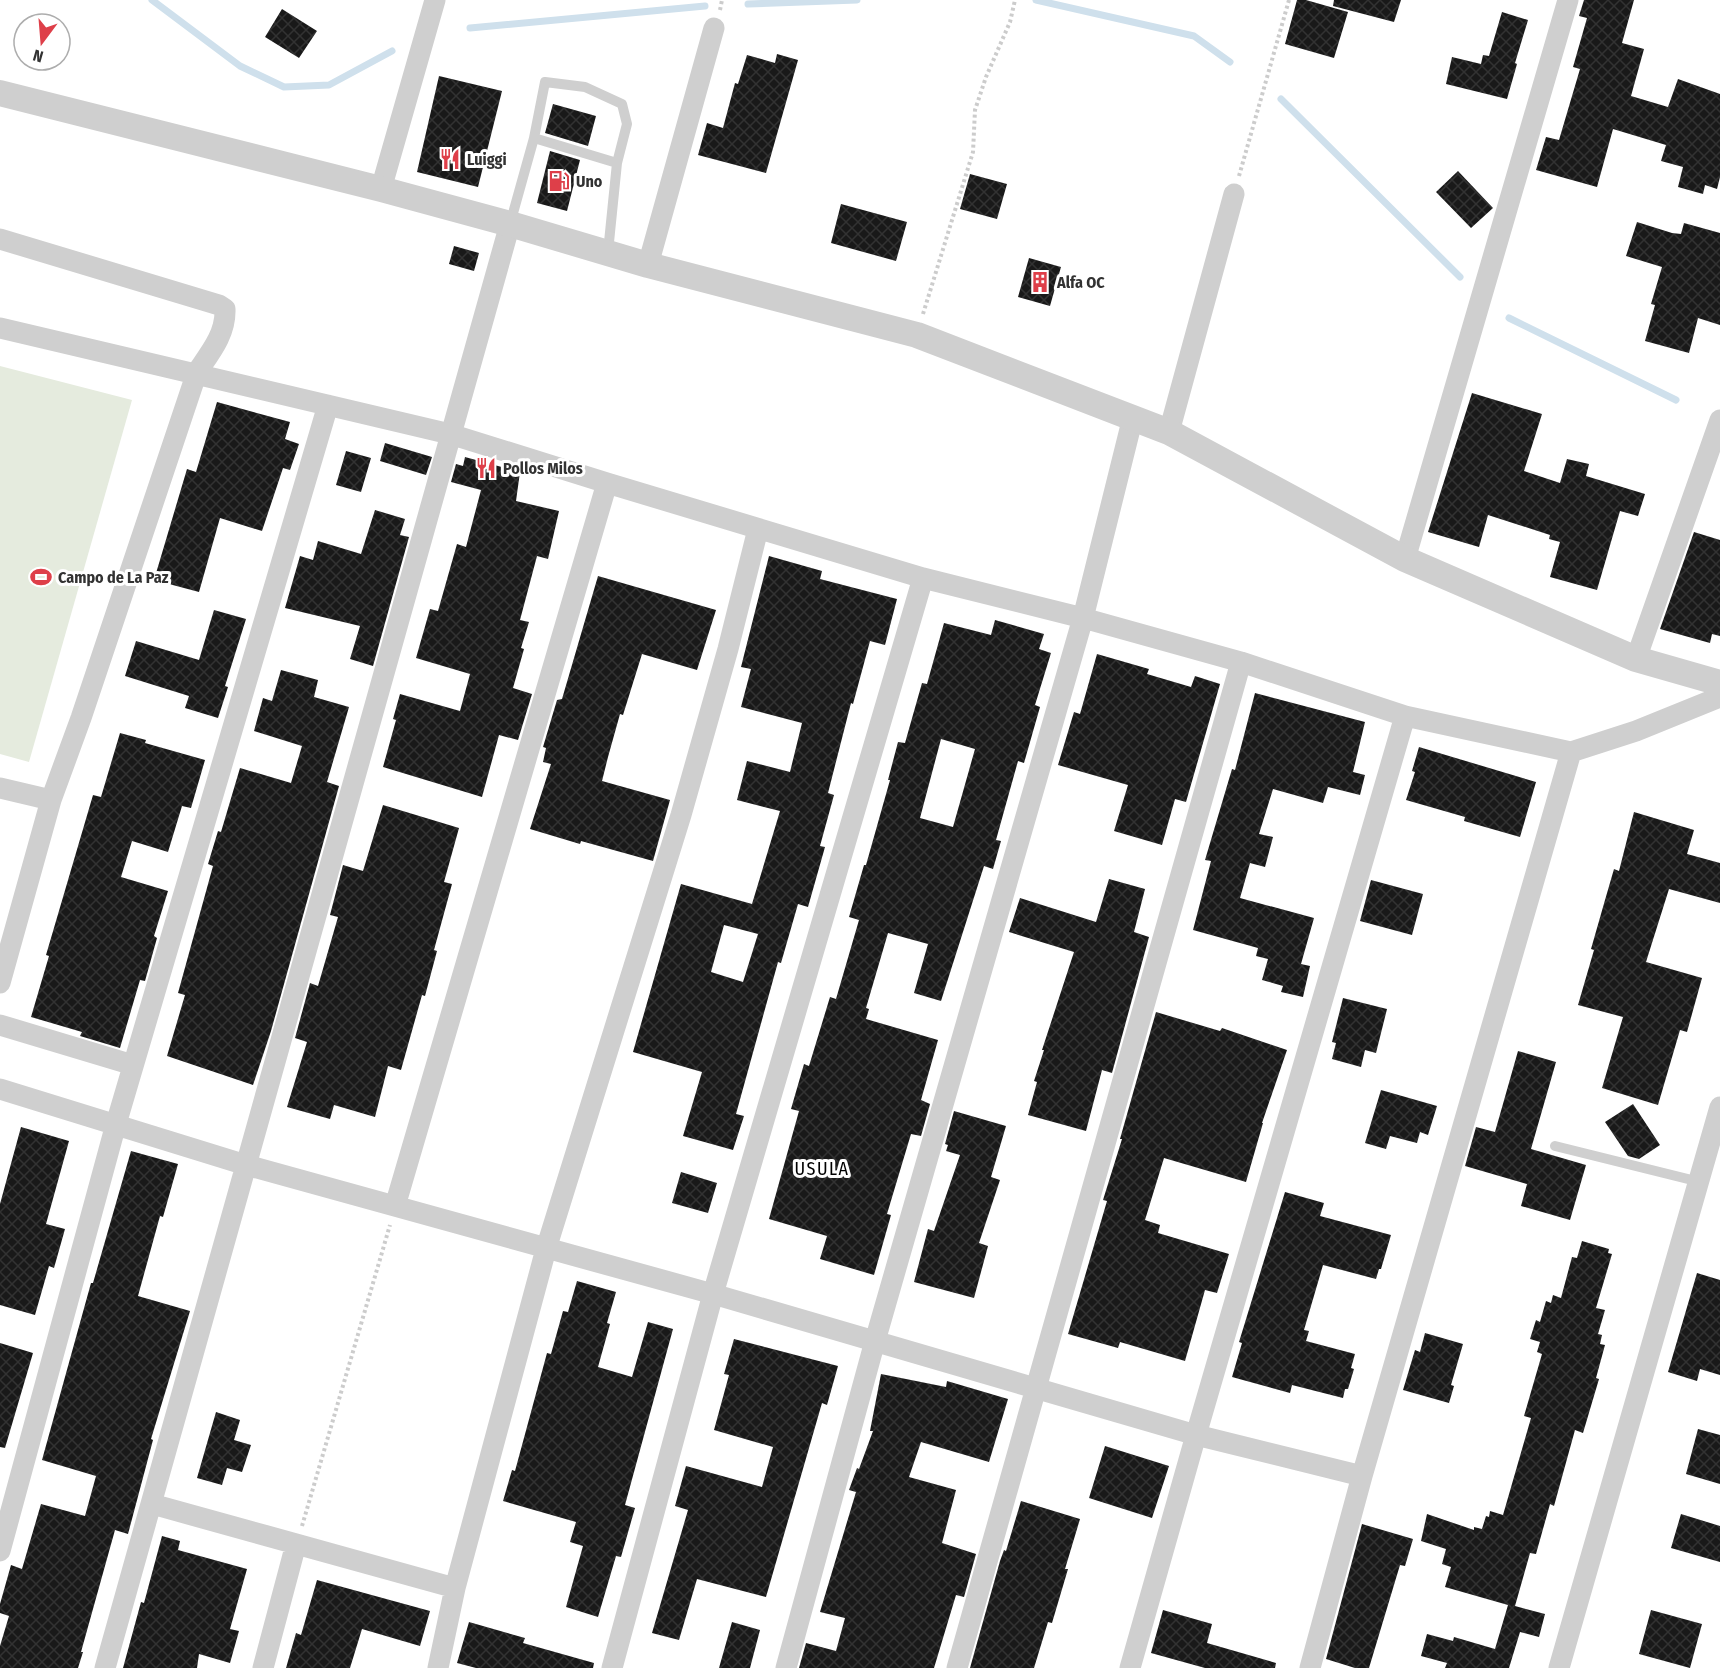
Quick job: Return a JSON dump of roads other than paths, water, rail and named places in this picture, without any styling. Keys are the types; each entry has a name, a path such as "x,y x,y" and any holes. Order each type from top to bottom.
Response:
{"street":[{"path":"381,189 435,0"},
{"path":"1405,559 1568,0"},
{"path":"648,264 714,28"},
{"path":"0,93 381,189 648,264 917,335 1169,432 1405,559 1636,659 1720,683"},
{"path":"1169,432 1234,194"},
{"path":"105,1668 510,224"},
{"path":"0,239 219,305 225,309 219,339 197,372 81,718 51,800 0,983"},
{"path":"0,328 197,372 450,434 923,578 1083,618 1241,662 1405,716 1571,752 1636,731 1720,697"},
{"path":"0,1551 116,1124 328,405"},
{"path":"786,1668 875,1341 1083,618 1133,417"},
{"path":"1636,659 1720,420"},
{"path":"395,1206 607,483"},
{"path":"438,1668 455,1588 546,1249 681,815 728,649 758,529"},
{"path":"612,1668 713,1294 923,578"},
{"path":"957,1668 1241,662"},
{"path":"1130,1668 1405,716"},
{"path":"1310,1668 1362,1476 1571,752"},
{"path":"0,788 51,800"},
{"path":"0,1026 133,1065"},
{"path":"0,1089 246,1166 713,1294 1196,1434 1362,1476"},
{"path":"1559,1668 1720,1107"},
{"path":"152,1504 455,1588"},
{"path":"263,1668 296,1544"}],"lane":[{"path":"510,224 534,138 545,82 585,87 622,104 627,124 617,163 608,253"},
{"path":"534,138 617,163"},
{"path":"1555,1146 1700,1182"}],"waterway":[{"path":"152,0 240,66 284,87 329,85 392,51"},
{"path":"748,4 857,0"},
{"path":"1036,0 1194,36 1230,62"},
{"path":"470,28 705,6"},
{"path":"1281,99 1460,277"},
{"path":"1509,318 1676,400"}],"place":[{"name":"Luiggi","path":"450,159"},
{"name":"Uno","path":"559,181"},
{"name":"Alfa OC","path":"1040,282"},
{"name":"Pollos Milos","path":"486,468"},
{"name":"Campo de La Paz","path":"41,577"}],"district":[{"name":"USULA","path":"822,1169"}]}
